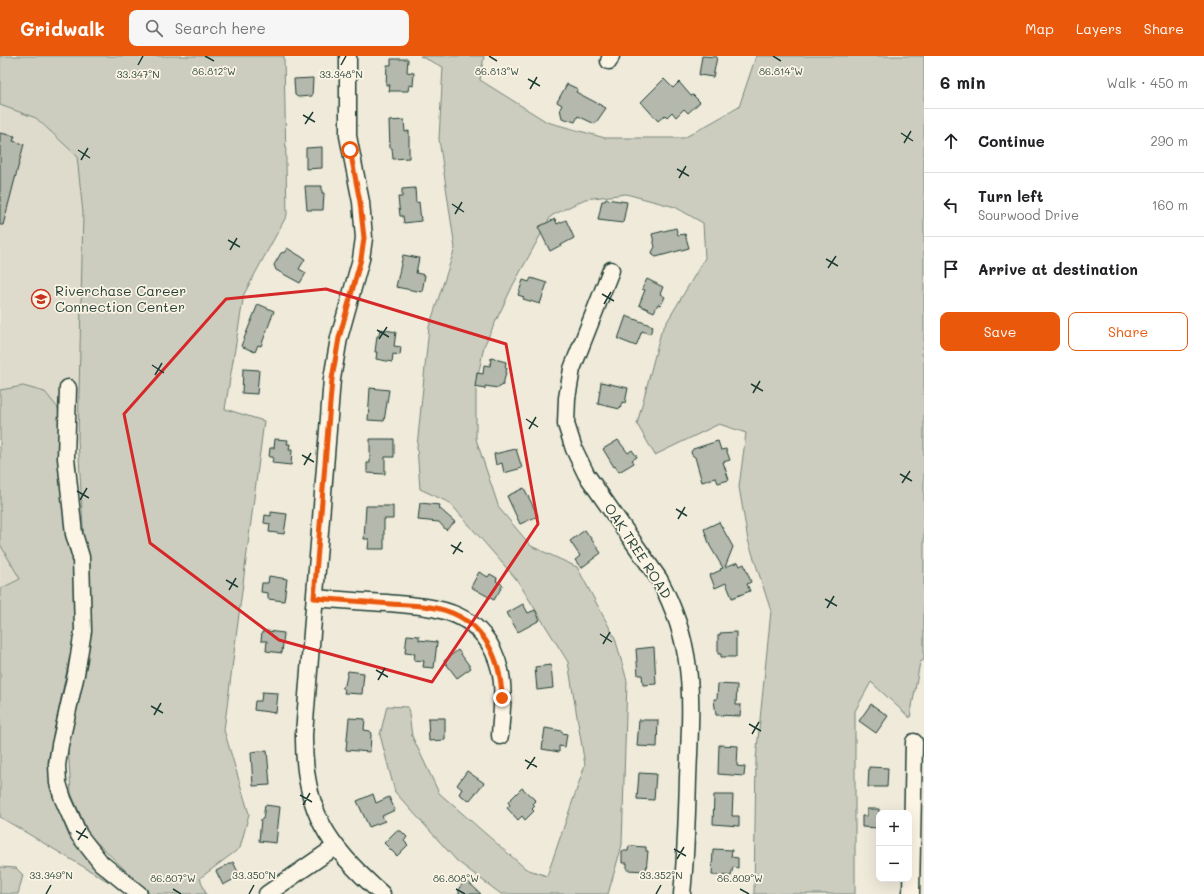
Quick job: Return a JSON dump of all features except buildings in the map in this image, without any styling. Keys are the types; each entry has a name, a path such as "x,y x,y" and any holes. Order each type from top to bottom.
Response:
{"street":[{"path":"348,56 348,136 360,202 364,238 361,259 339,338 332,379 314,598 304,759 307,783 318,819 335,847 350,864 382,894"},
{"name":"OAK TREE ROAD","path":"611,270 572,369 567,398 566,424 580,463 659,579 670,599 682,632 689,666 691,701 685,866 682,894"},
{"path":"68,388 66,458 74,516 74,534 81,557 83,631 66,722 60,745 57,765 58,783 63,799 79,835 101,863 139,894"},
{"path":"314,598 431,607 454,614 476,628 493,651 500,669 502,698 500,736"},
{"path":"911,894 914,742"},
{"path":"267,894 335,847"}],"highlighted area":[{"path":"326,289 506,344 538,524 432,682 279,640 150,543 124,414 226,299"}],"shaded area":[{"path":"0,56 284,56 287,215 244,294 225,409 264,421 224,730 249,814 240,848 200,878 206,894 150,894 89,835 71,793 68,748 88,660 84,544 78,440 83,213 77,156 36,118 0,105"},
{"path":"420,56 484,56 480,80 547,122 605,138 684,138 739,107 756,56 924,56 924,342 922,354 924,358 924,660 920,662 910,718 871,682 855,711 855,894 754,894 756,759 771,611 748,540 739,487 746,433 719,424 655,455 637,424 661,332 705,258 703,223 675,207 626,194 585,199 551,216 513,285 484,346 476,386 476,439 499,508 531,546 577,567 615,638 627,681 622,845 608,894 501,894 457,861 395,792 380,735 387,706 408,707 412,736 439,793 526,869 547,876 585,765 568,662 517,580 450,503 420,489 417,447 429,327 455,248 439,139 443,67"},
{"name":"Riverchase Career Connection Center","path":"0,105 36,118 77,156 83,213 79,403 58,408 45,392 23,386 0,390"},
{"path":"23,386 45,392 58,408 75,565 75,631 48,761 54,798 69,836 109,882 0,817 0,589 20,579 0,544 0,390"},
{"path":"0,544 20,579 0,589"},
{"path":"0,867 16,868 23,875 18,894 0,894"}],"place":[{"name":"Riverchase Career Connection Center","path":"41,299"}],"route":[{"path":"350,150 360,202 364,238 361,259 339,338 332,379 314,598 431,607 454,614 476,628 485,638 493,651 500,669 502,680 502,698"}]}
